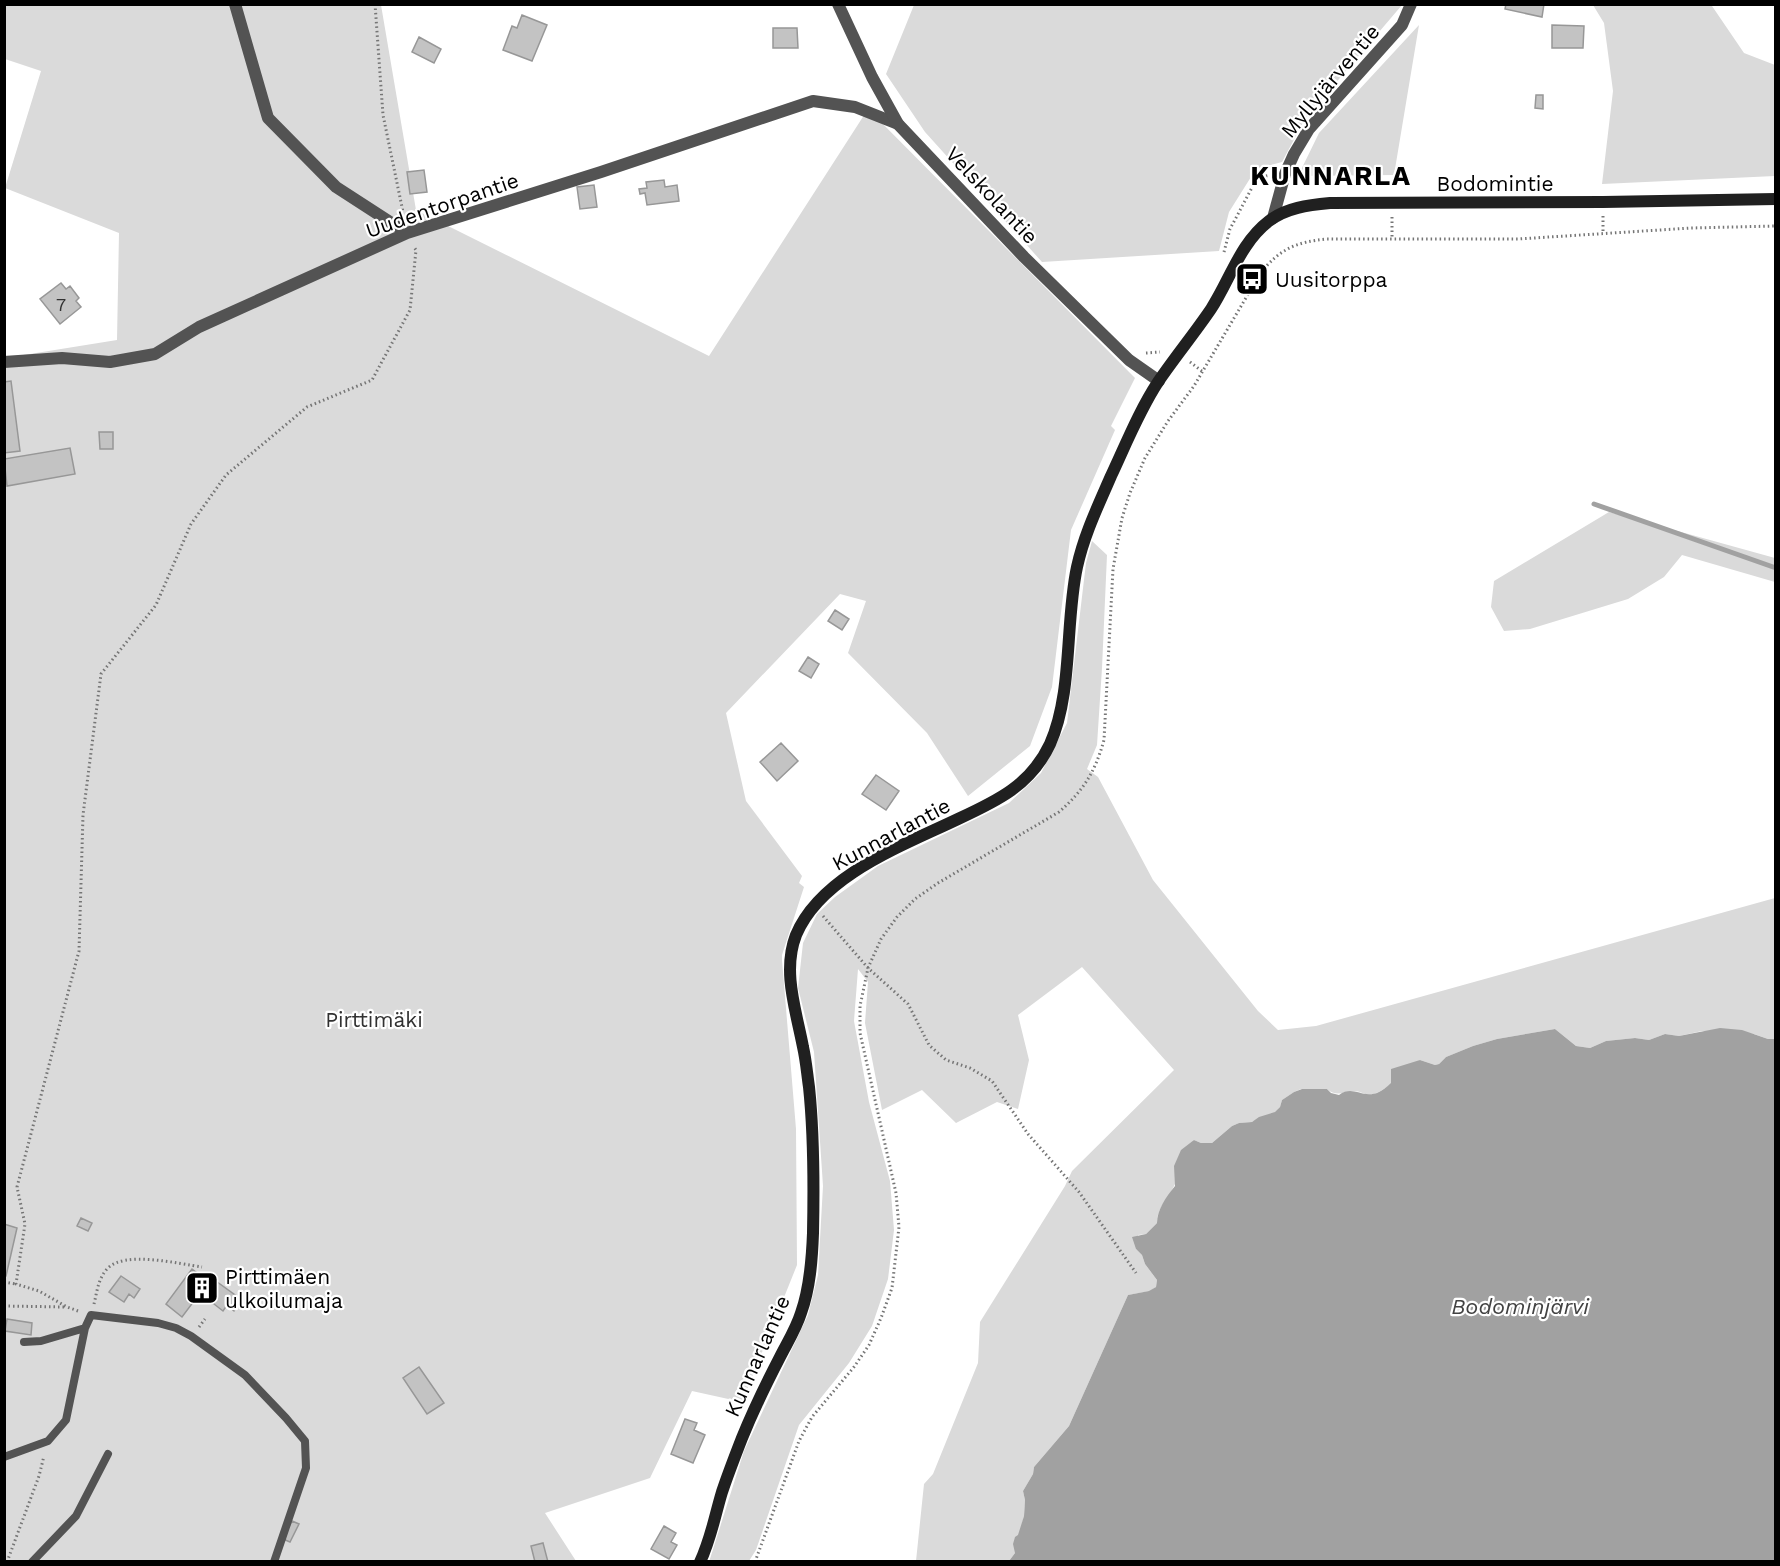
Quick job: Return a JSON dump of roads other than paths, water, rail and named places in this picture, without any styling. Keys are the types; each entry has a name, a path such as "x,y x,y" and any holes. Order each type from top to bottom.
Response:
{"main road":[{"name":"Bodomintie","path":"1159,381 1214,306 1245,248 1258,230 1273,218 1290,210 1311,204 1776,199"},
{"name":"Kunnarlantie","path":"700,1562 713,1527 722,1492 744,1434 799,1319 810,1275 813,1236 812,1128 804,1050 790,977 791,955 796,936 814,905 852,873 896,849 995,802 1027,778 1039,763 1050,743 1059,717 1076,569 1088,529 1139,413 1159,381"}],"street":[{"path":"235,4 268,118 336,187 407,233"},
{"name":"Velskolantie","path":"838,4 898,124 1024,257 1129,360 1159,381"},
{"name":"Myllyjärventie","path":"1273,218 1285,174 1309,129 1402,25 1411,4"},
{"name":"Uudentorpantie","path":"4,362 62,358 110,362 155,354 199,327 407,233 601,172 813,100 855,107 898,124"}],"lane":[{"path":"4,1456 48,1441 66,1420 85,1328 91,1315 158,1323 176,1328 191,1336 245,1375 305,1441 306,1468 274,1562"},
{"path":"24,1342 41,1341 85,1328"},
{"path":"32,1562 76,1516 108,1454"}],"water":[{"name":"Bodominjärvi","path":"1720,1028 1742,1030 1768,1039 1775,1039 1775,1561 1009,1561 1015,1553 1013,1544 1024,1516 1023,1491 1033,1474 1034,1467 1069,1426 1128,1295 1149,1291 1156,1287 1157,1280 1136,1249 1132,1237 1146,1234 1157,1223 1160,1208 1175,1186 1174,1166 1181,1150 1194,1140 1201,1143 1212,1143 1232,1126 1252,1122 1275,1112 1282,1100 1302,1089 1327,1089 1339,1095 1351,1091 1375,1094 1391,1083 1391,1069 1420,1060 1435,1065 1439,1064 1446,1057 1497,1039 1555,1029 1576,1046 1590,1048 1606,1041 1635,1038 1649,1040 1665,1034 1679,1036"}],"waterway":[{"path":"1594,504 1776,568"}],"place":[{"name":"Uusitorppa","path":"1252,279"},
{"name":"Pirttimäen ulkoilumaja","path":"202,1288"}],"district":[{"name":"KUNNARLA","path":"1331,176"}],"park label":[{"name":"Pirttimäki","path":"374,1019"}]}
